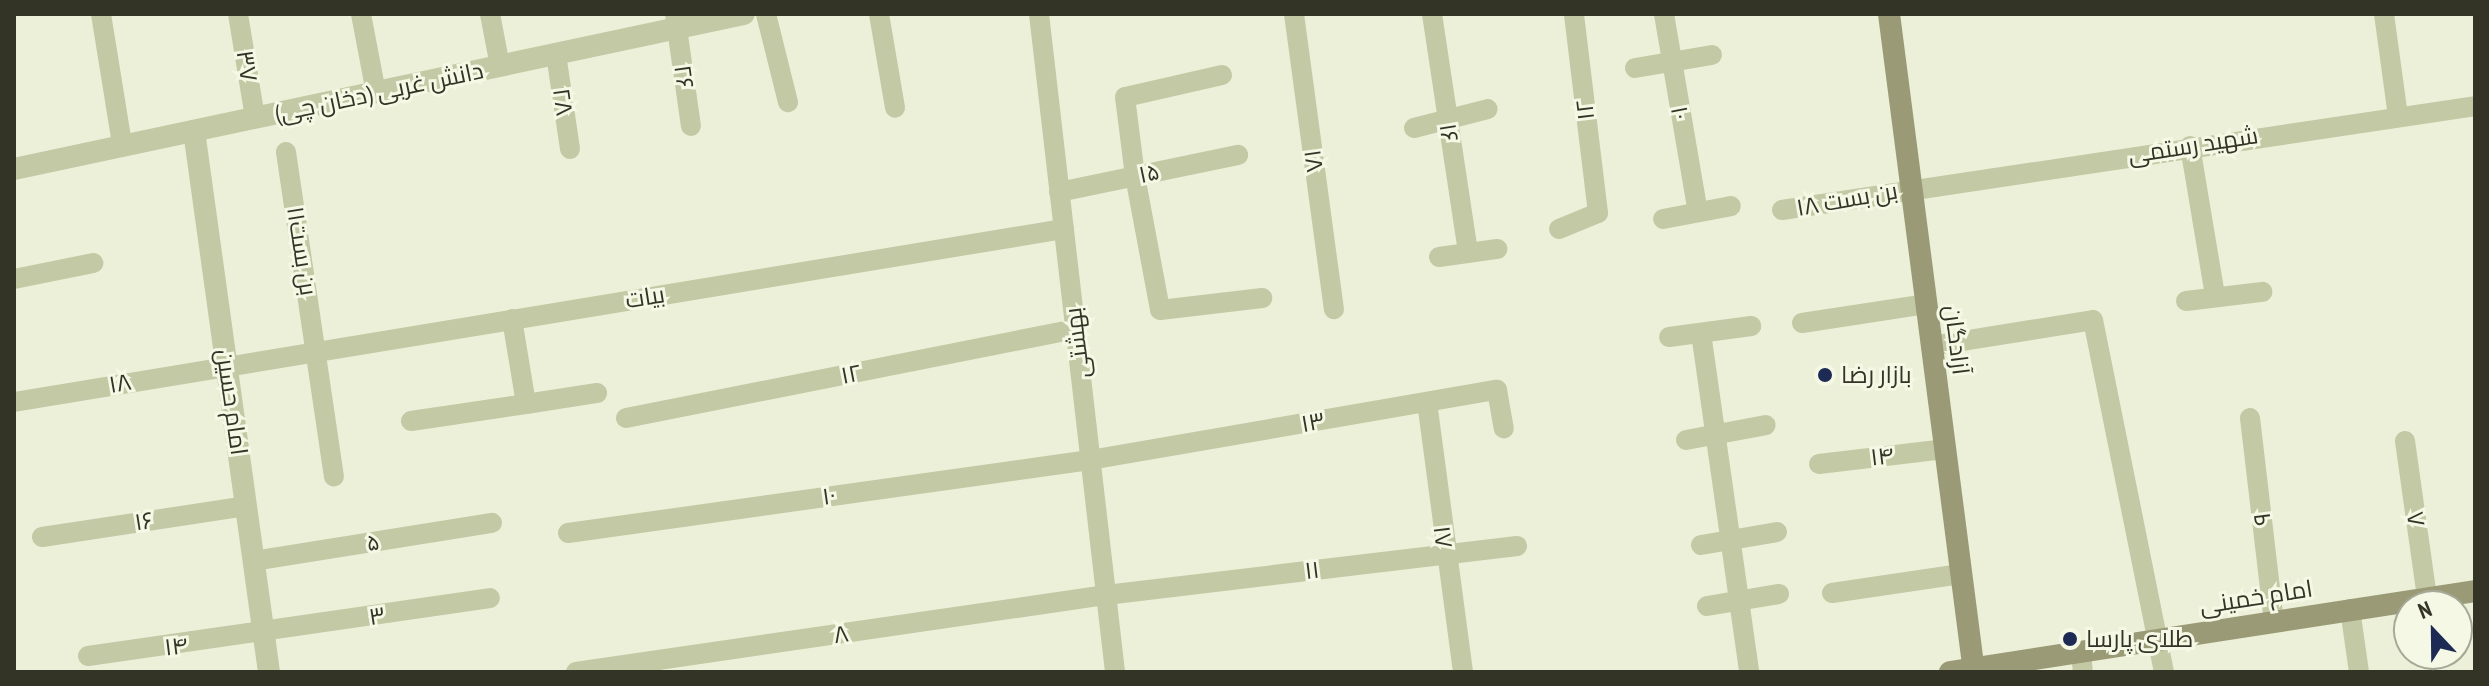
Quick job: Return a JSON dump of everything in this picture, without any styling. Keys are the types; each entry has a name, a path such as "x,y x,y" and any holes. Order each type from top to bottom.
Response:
{"main road":[{"name":"آزادگان","path":"1889,14 1974,670"},
{"name":"امام خمینی","path":"1950,672 2082,662 2159,639 2393,603"}],"street":[{"path":"101,14 122,143"},
{"name":"۳۷","path":"238,14 255,118"},
{"path":"361,14 376,93"},
{"path":"490,14 500,66"},
{"name":"دانش غربی (دخان چی)","path":"14,169 122,143 194,131 556,54 676,21 744,14"},
{"path":"766,14 788,102"},
{"path":"879,14 895,108"},
{"name":"بهشتی","path":"1039,14 1115,672"},
{"name":"۱۸","path":"1294,14 1334,309"},
{"name":"۱۶","path":"1432,14 1468,252"},
{"name":"۱۲","path":"1559,229 1595,220 1596,206 1574,14"},
{"name":"۱۰","path":"1664,14 1670,64 1698,212"},
{"path":"2384,14 2398,116"},
{"name":"۲۶","path":"676,21 691,126"},
{"name":"۲۸","path":"556,54 570,149"},
{"path":"1635,68 1712,55"},
{"path":"1222,75 1125,97 1135,176 1160,310 1262,298"},
{"name":"شهید رستمی","path":"1911,188 2475,106"},
{"path":"1414,128 1488,109"},
{"name":"امام حسین","path":"194,131 269,672"},
{"path":"2190,146 2215,296"},
{"name":"بن بست۱۱","path":"286,152 334,476"},
{"name":"۱۵","path":"1059,192 1238,155"},
{"name":"بن بست ۱۸","path":"1782,210 1911,188"},
{"path":"1663,219 1731,206"},
{"name":"بیات","path":"226,365 1064,229"},
{"path":"1439,257 1497,249"},
{"path":"14,279 93,263"},
{"path":"2186,301 2262,292"},
{"path":"1802,323 1926,304"},
{"path":"512,319 526,404"},
{"path":"1931,346 2093,320 2164,672"},
{"path":"1669,337 1751,326"},
{"name":"۱۲","path":"626,418 1075,329"},
{"path":"1701,333 1749,672"},
{"name":"۱۸","path":"14,402 226,365"},
{"name":"۱۳","path":"1090,460 1497,390 1504,428"},
{"path":"411,421 597,393"},
{"name":"۱۷","path":"1427,402 1463,672"},
{"name":"۹","path":"2250,418 2274,621"},
{"path":"1686,440 1766,425"},
{"name":"۷","path":"2405,441 2426,590"},
{"name":"۱۴","path":"1819,464 1944,449"},
{"name":"۱۰","path":"568,533 1090,460"},
{"name":"۱۶","path":"42,537 246,506"},
{"name":"۵","path":"254,561 492,523"},
{"path":"1701,545 1777,532"},
{"name":"۱۱","path":"1106,595 1517,546"},
{"path":"1832,593 1961,574"},
{"path":"1707,606 1779,594"},
{"name":"۸","path":"576,672 1106,595"},
{"name":"۳","path":"264,635 490,598"},
{"path":"2350,609 2359,672"},
{"name":"۱۴","path":"88,656 264,635"}],"place":[{"name":"بازار رضا","path":"1825,375"},
{"name":"طلای پارسا","path":"2070,639"}]}
